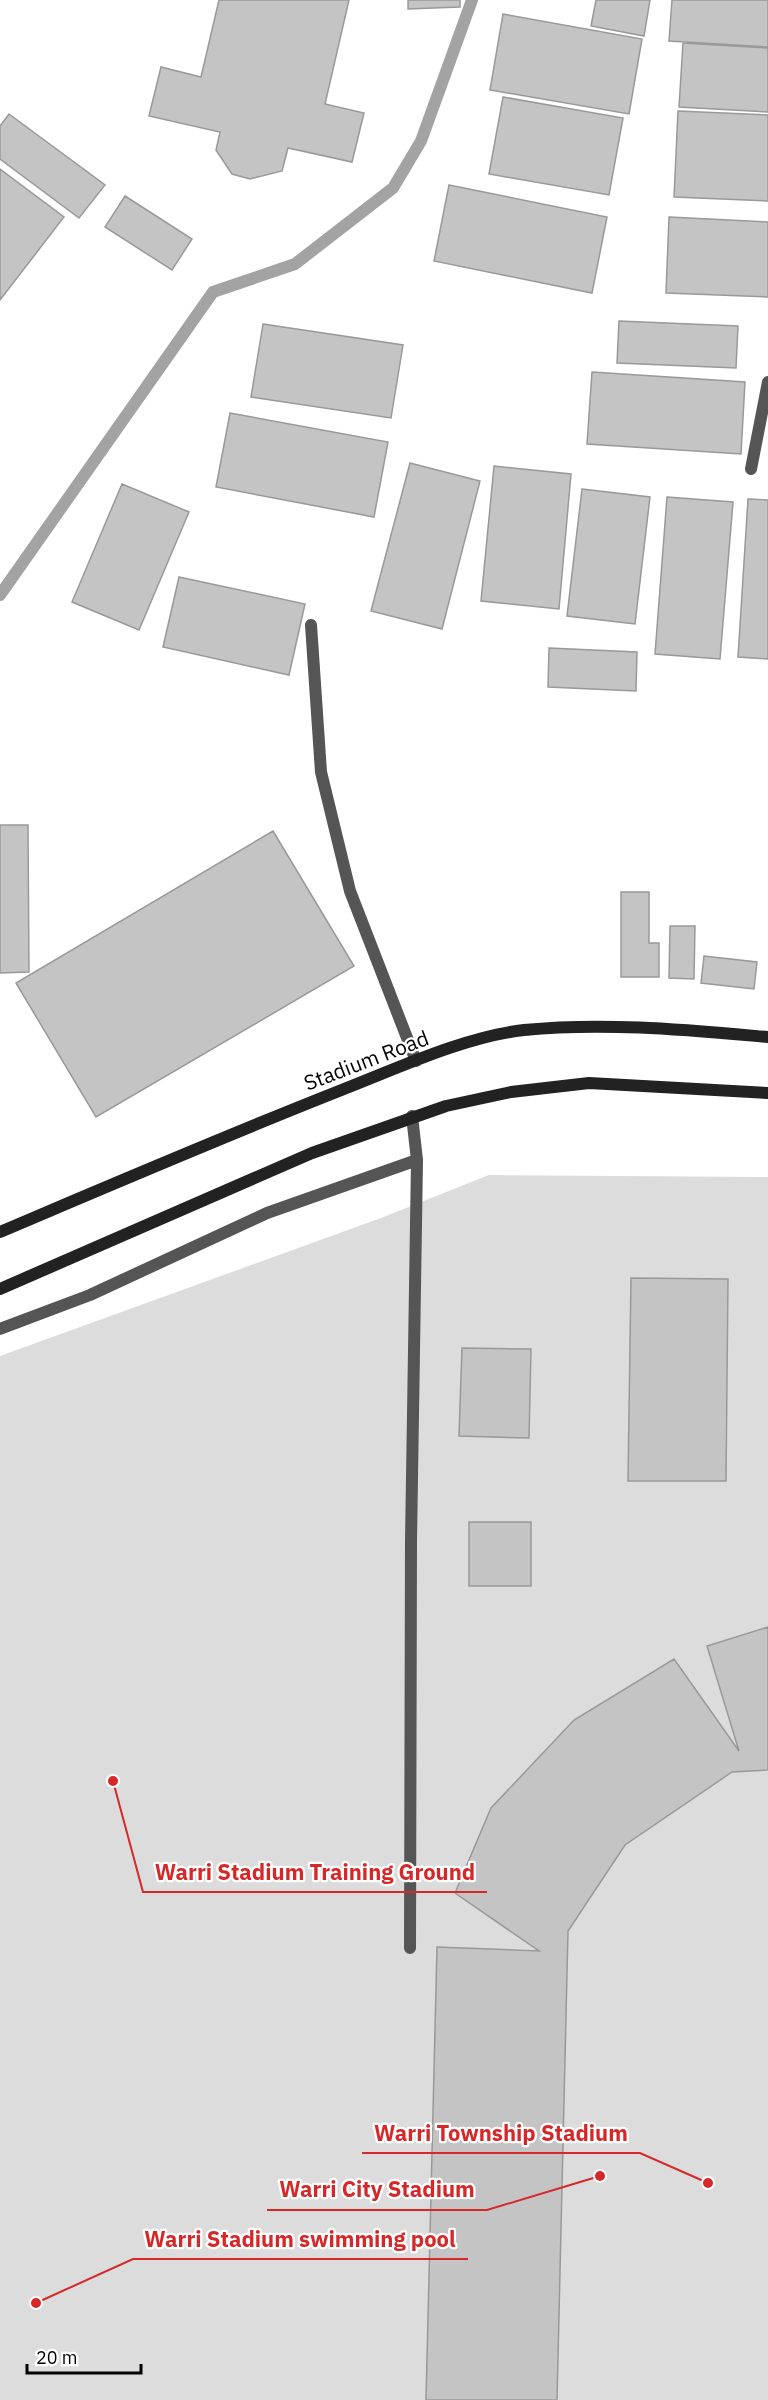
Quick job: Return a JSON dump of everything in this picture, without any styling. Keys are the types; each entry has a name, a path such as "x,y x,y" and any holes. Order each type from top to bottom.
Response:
{"main road":[{"name":"Stadium Road","path":"0,1232 163,1162 462,1044 522,1030 659,1028 768,1037"},
{"path":"0,1289 312,1153 412,1116 446,1106 512,1092 588,1083 768,1093"}],"street":[{"path":"752,469 768,382"},
{"path":"311,625 321,772 350,891 416,1061"},
{"path":"410,1948 411,1541 417,1160 412,1116"},
{"path":"0,1329 90,1295 267,1213 417,1160"}],"shaded area":[{"path":"489,1175 768,1177 768,2400 0,2400 0,1356 381,1218"}],"building":[{"path":"219,0 349,0 325,104 364,113 352,162 288,148 282,171 250,179 232,174 216,150 220,132 149,116 161,67 201,77"},
{"path":"408,0 460,0 460,7 408,9"},
{"path":"596,0 650,0 644,36 591,26"},
{"path":"672,0 768,0 768,47 669,41"},
{"path":"503,14 642,39 629,114 490,90"},
{"path":"683,43 768,48 768,112 679,107"},
{"path":"503,97 623,118 609,195 489,174"},
{"path":"678,111 768,115 768,201 674,197"},
{"path":"9,114 105,185 79,218 0,159 0,126"},
{"path":"0,169 64,217 0,300"},
{"path":"449,185 607,217 592,293 434,261"},
{"path":"125,196 192,239 172,270 105,227"},
{"path":"669,217 768,222 768,297 666,293"},
{"path":"619,321 738,326 736,368 617,363"},
{"path":"263,324 403,345 391,418 251,397"},
{"path":"592,372 745,382 741,454 587,444"},
{"path":"230,413 388,442 374,517 216,487"},
{"path":"410,463 480,481 442,629 371,611"},
{"path":"494,466 571,474 559,609 481,601"},
{"path":"122,484 189,512 139,630 72,602"},
{"path":"582,489 650,497 635,624 567,616"},
{"path":"667,497 733,502 720,659 655,654"},
{"path":"748,499 768,500 768,659 738,657"},
{"path":"179,577 305,604 289,675 163,647"},
{"path":"549,648 637,652 636,691 548,687"},
{"path":"0,825 28,825 29,972 0,973"},
{"path":"273,831 354,966 96,1117 16,983"},
{"path":"621,892 649,892 649,943 659,943 659,977 621,977"},
{"path":"670,926 695,926 694,979 669,978"},
{"path":"704,956 757,962 754,989 701,983"},
{"path":"631,1278 728,1279 726,1481 628,1481"},
{"path":"462,1348 531,1349 529,1438 459,1436"},
{"path":"469,1522 531,1522 531,1586 469,1586"},
{"path":"768,1627 768,1770 732,1772 625,1845 568,1931 557,2400 426,2400 437,1947 539,1951 455,1893 491,1808 574,1720 674,1659 739,1751 707,1646"}],"waterway":[{"path":"0,595 213,292 295,264 393,188 421,141 472,0"}],"place":[{"name":"Warri Stadium Training Ground","path":"113,1781"},
{"name":"Warri City Stadium","path":"600,2176"},
{"name":"Warri Township Stadium","path":"708,2183"},
{"name":"Warri Stadium swimming pool","path":"36,2303"}]}
